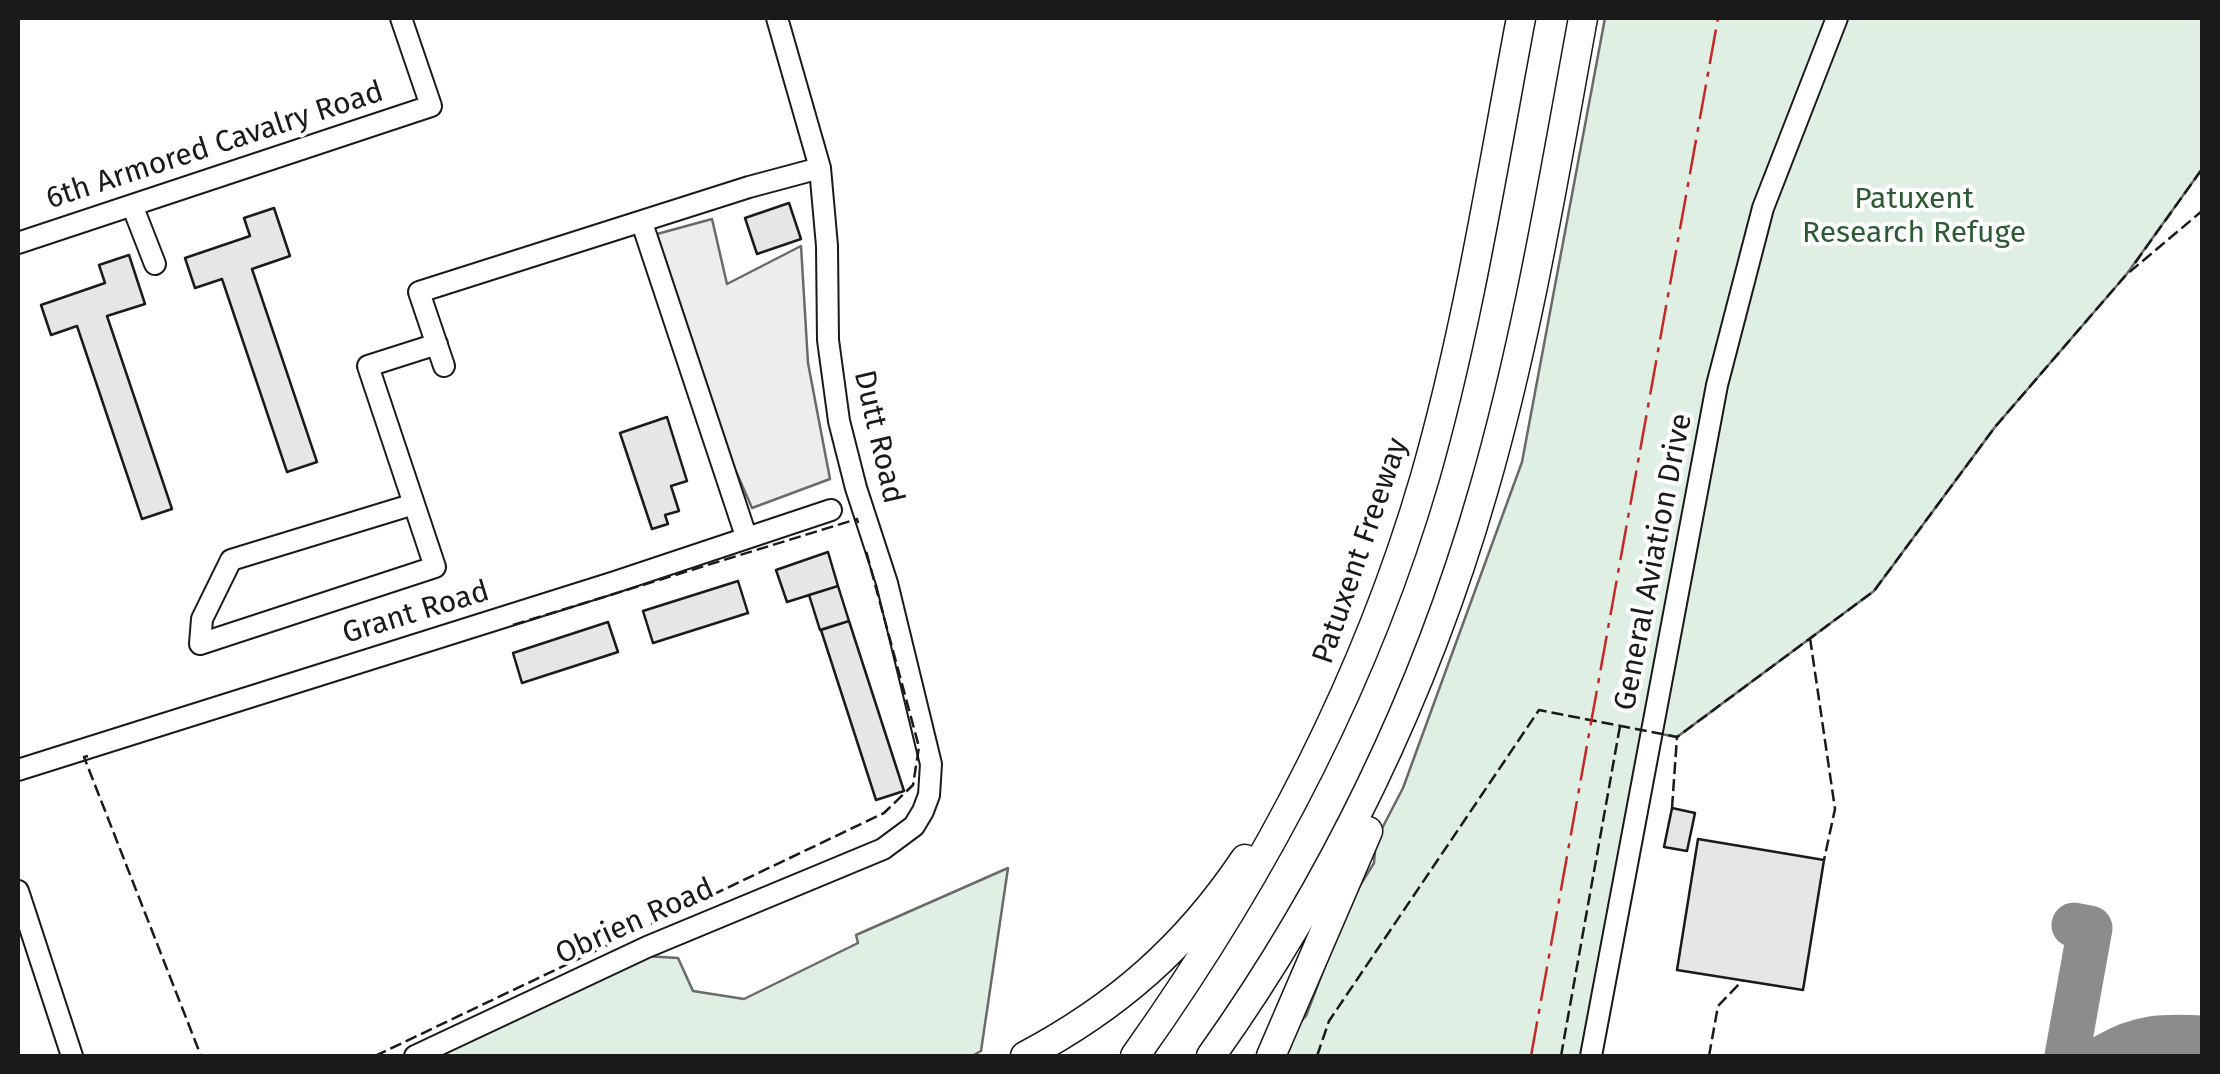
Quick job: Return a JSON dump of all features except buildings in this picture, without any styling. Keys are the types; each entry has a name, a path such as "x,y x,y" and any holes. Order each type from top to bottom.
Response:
{"highway":[{"name":"Patuxent Freeway","path":"1135,1056 1234,910 1284,822 1349,684 1399,555 1424,479 1450,376 1521,18"},
{"path":"1271,1056 1389,784 1429,671 1507,403 1584,18"},
{"path":"1024,1056 1121,997 1193,928 1228,884 1263,832 1399,555"},
{"path":"1210,1056 1288,940 1376,778 1458,574"}],"street":[{"name":"6th Armored Cavalry Road","path":"18,242 430,106 402,18"},
{"name":"Dutt Road","path":"777,18 820,168 827,246 828,340 837,408 856,488 901,636 932,764 929,795 914,826 884,848"},
{"name":"General Aviation Drive","path":"1590,1056 1722,368 1763,208 1837,18"},
{"path":"444,366 420,292 820,168"},
{"path":"132,205 156,264"},
{"path":"642,223 746,536"},
{"path":"414,504 231,560 202,619 200,644 434,566 414,504 368,366 437,344"},
{"name":"Grant Road","path":"18,770 615,582 830,510"},
{"name":"Obrien Road","path":"415,1056 647,947 884,848"},
{"path":"18,891 72,1056"}],"green space":[{"name":"Patuxent Research Refuge","path":"1605,18 2202,18 2202,169 2126,275 1995,427 1874,591 1677,737 1645,731 1584,1056 1286,1056 1295,1028 1306,1016 1349,903 1374,863 1376,840 1403,788 1522,462"},
{"path":"1008,868 981,1051 972,1056 434,1056 645,956 678,958 693,991 744,999 858,943 856,935"}],"shaded area":[{"path":"712,219 727,284 801,246 808,363 830,479 752,508 735,469 657,234"}],"taxiway":[{"path":"2067,1056 2090,928 2074,925"},
{"path":"2106,1056 2152,1039 2202,1038"}],"fence":[{"path":"2135,263 2202,169"},
{"path":"1317,1056 1329,1021 1539,710 1677,737 1874,591 1995,427 2126,275 2202,211"},
{"path":"513,625 857,519 858,523"},
{"path":"375,1056 884,813 913,785 919,747 865,547"},
{"path":"1810,638 1835,809 1824,860"},
{"path":"1561,1056 1623,726"},
{"path":"1672,808 1677,737"},
{"path":"88,756 84,757 201,1056"},
{"path":"1709,1056 1718,1006 1743,980"}],"power":[{"path":"1531,1056 1718,18"}]}
